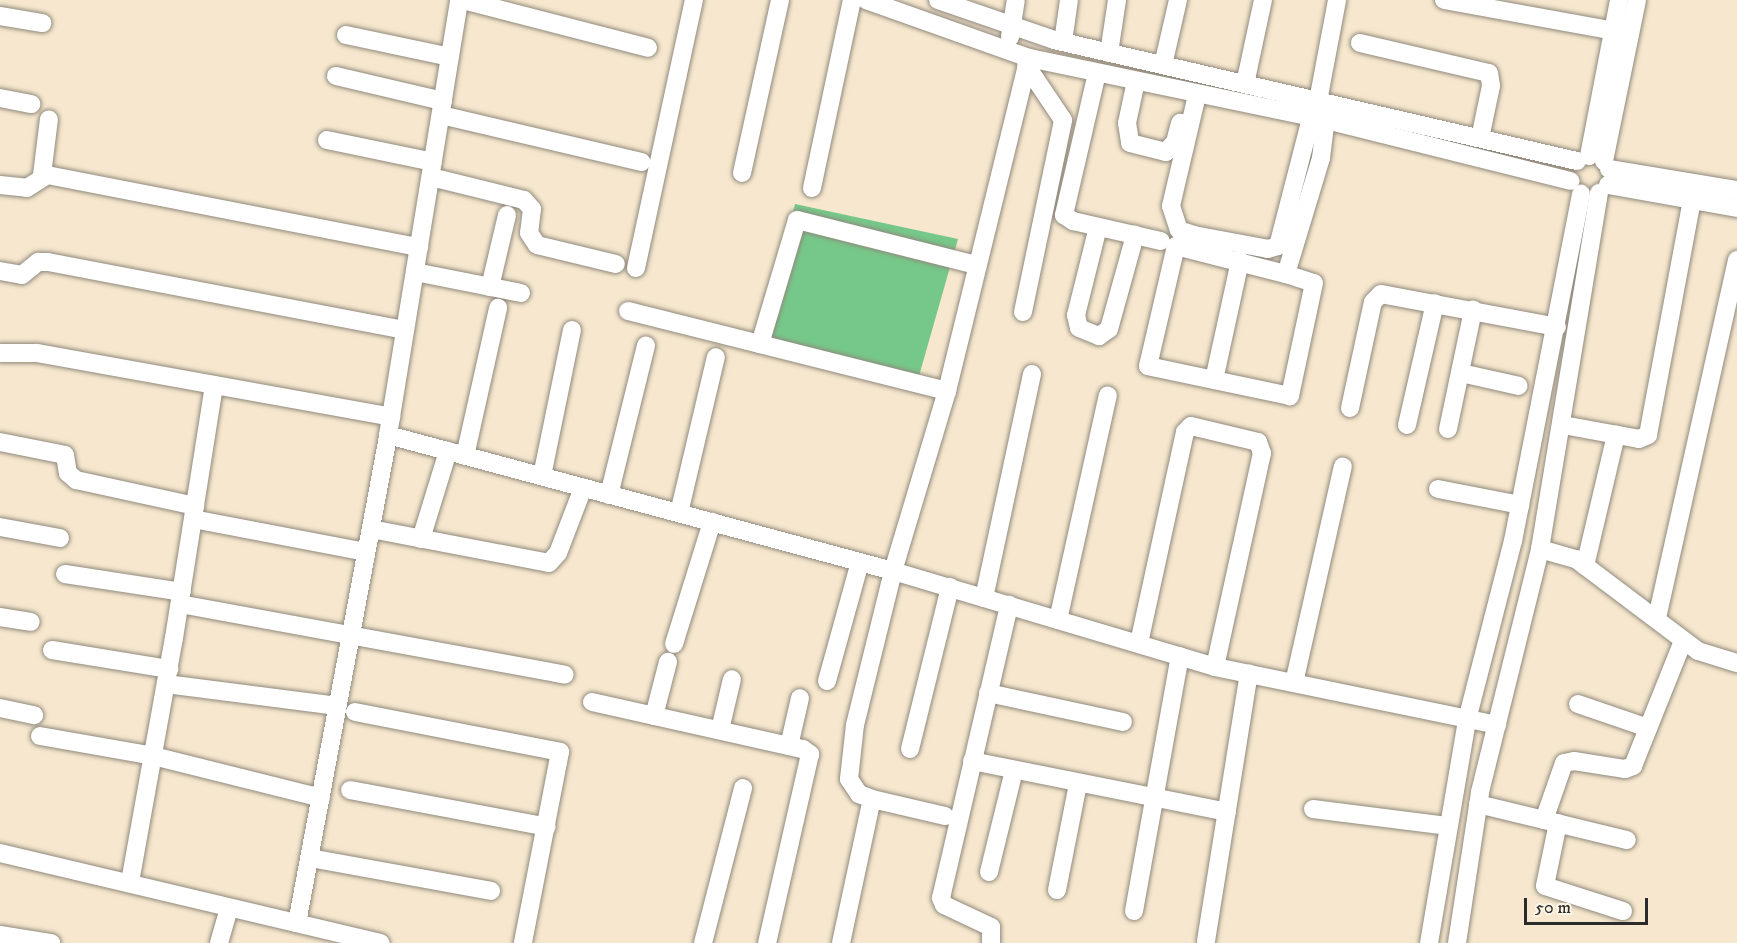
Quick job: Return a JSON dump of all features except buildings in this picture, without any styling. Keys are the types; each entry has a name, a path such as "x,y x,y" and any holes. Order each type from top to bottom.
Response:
{"street":[{"path":"297,923 321,798 347,709 351,635 388,435 461,0 648,48"},
{"path":"636,268 694,0"},
{"path":"742,173 780,0"},
{"path":"812,188 852,0"},
{"path":"866,0 1008,50 1027,61 1097,72 1193,94 1592,175 1692,201 1737,208"},
{"path":"938,0 1063,42 1480,138 1592,175 1737,190"},
{"path":"1008,50 1016,0"},
{"path":"1063,42 1069,0"},
{"path":"1109,53 1117,0"},
{"path":"1163,65 1178,0"},
{"path":"1245,84 1262,0"},
{"path":"1318,100 1337,0"},
{"path":"1444,0 1614,31"},
{"path":"1457,943 1478,804 1540,549 1563,425 1592,175 1619,0"},
{"path":"1429,943 1447,826 1468,716 1521,505 1557,327 1592,175 1637,0"},
{"path":"0,16 42,23"},
{"path":"346,35 450,57"},
{"path":"1360,43 1489,73 1491,86 1480,138"},
{"path":"945,816 872,799 852,787 849,757 893,571 947,391 1027,61"},
{"path":"1023,312 1064,120 1027,61"},
{"path":"1097,72 1064,215 1073,221 1161,241"},
{"path":"336,76 442,108 642,162"},
{"path":"1136,81 1127,138 1146,149 1166,152 1171,149 1193,94"},
{"path":"1193,94 1171,206 1179,230 1194,235 1268,249 1278,246 1318,119"},
{"path":"0,98 31,104"},
{"path":"0,185 27,188 42,175 49,119"},
{"path":"1286,274 1321,158 1318,119"},
{"path":"327,141 432,170 524,200 532,209 529,233 537,245 616,264"},
{"path":"42,175 419,247"},
{"path":"1563,425 1640,439 1650,430 1692,201"},
{"path":"490,287 507,215"},
{"path":"760,344 797,220 976,265"},
{"path":"1098,227 1076,315 1079,328 1099,336 1109,329 1135,235"},
{"path":"1176,246 1286,274 1314,283 1290,396 1148,366 1176,246"},
{"path":"1657,618 1737,260"},
{"path":"1214,380 1240,261"},
{"path":"0,271 22,275 38,262 48,262 405,330"},
{"path":"415,272 521,293"},
{"path":"1350,408 1376,296 1388,294 1557,327"},
{"path":"1407,425 1434,303"},
{"path":"421,539 457,454 498,308"},
{"path":"628,310 947,391"},
{"path":"1448,429 1473,310"},
{"path":"542,477 572,330"},
{"path":"609,495 646,345"},
{"path":"0,353 37,353 391,417"},
{"path":"678,513 716,357"},
{"path":"1461,373 1519,386"},
{"path":"984,598 1032,374"},
{"path":"129,882 181,598 214,385"},
{"path":"1058,620 1108,395"},
{"path":"1139,644 1185,432 1191,426 1258,442 1262,453 1215,667"},
{"path":"388,435 893,571 1215,667 1468,716 1497,725"},
{"path":"1585,566 1616,435"},
{"path":"0,442 65,455 68,473 76,480 194,513 366,552"},
{"path":"1294,683 1343,466"},
{"path":"371,529 549,563 558,553 583,488"},
{"path":"1438,489 1521,505"},
{"path":"674,645 712,522"},
{"path":"0,527 60,538"},
{"path":"1540,549 1576,559 1698,651 1737,663"},
{"path":"827,681 860,562"},
{"path":"65,574 351,635 565,675"},
{"path":"910,749 950,587"},
{"path":"991,943 991,927 944,904 941,898 1009,605"},
{"path":"0,617 31,622"},
{"path":"1623,910 1545,886 1551,822 1564,763 1574,760 1629,768 1648,728 1683,641"},
{"path":"52,650 167,676 555,748 561,759 523,943"},
{"path":"1134,911 1180,656"},
{"path":"654,716 668,662"},
{"path":"1206,941 1249,673"},
{"path":"720,730 732,679"},
{"path":"988,693 1123,722"},
{"path":"789,746 800,698"},
{"path":"592,702 789,746 810,754 810,764 767,943"},
{"path":"1578,704 1648,728"},
{"path":"0,708 34,715"},
{"path":"40,736 153,756 321,798"},
{"path":"972,761 1227,812"},
{"path":"989,872 1014,770"},
{"path":"1057,890 1078,784"},
{"path":"703,943 743,788"},
{"path":"350,790 547,827"},
{"path":"841,943 872,799"},
{"path":"1478,804 1628,840"},
{"path":"1313,809 1447,826"},
{"path":"0,854 129,882 297,923 336,937 381,943"},
{"path":"310,858 491,891"},
{"path":"219,943 229,908"},
{"path":"0,935 51,943"}],"green space":[{"path":"795,204 958,239 915,390 760,353"}]}
